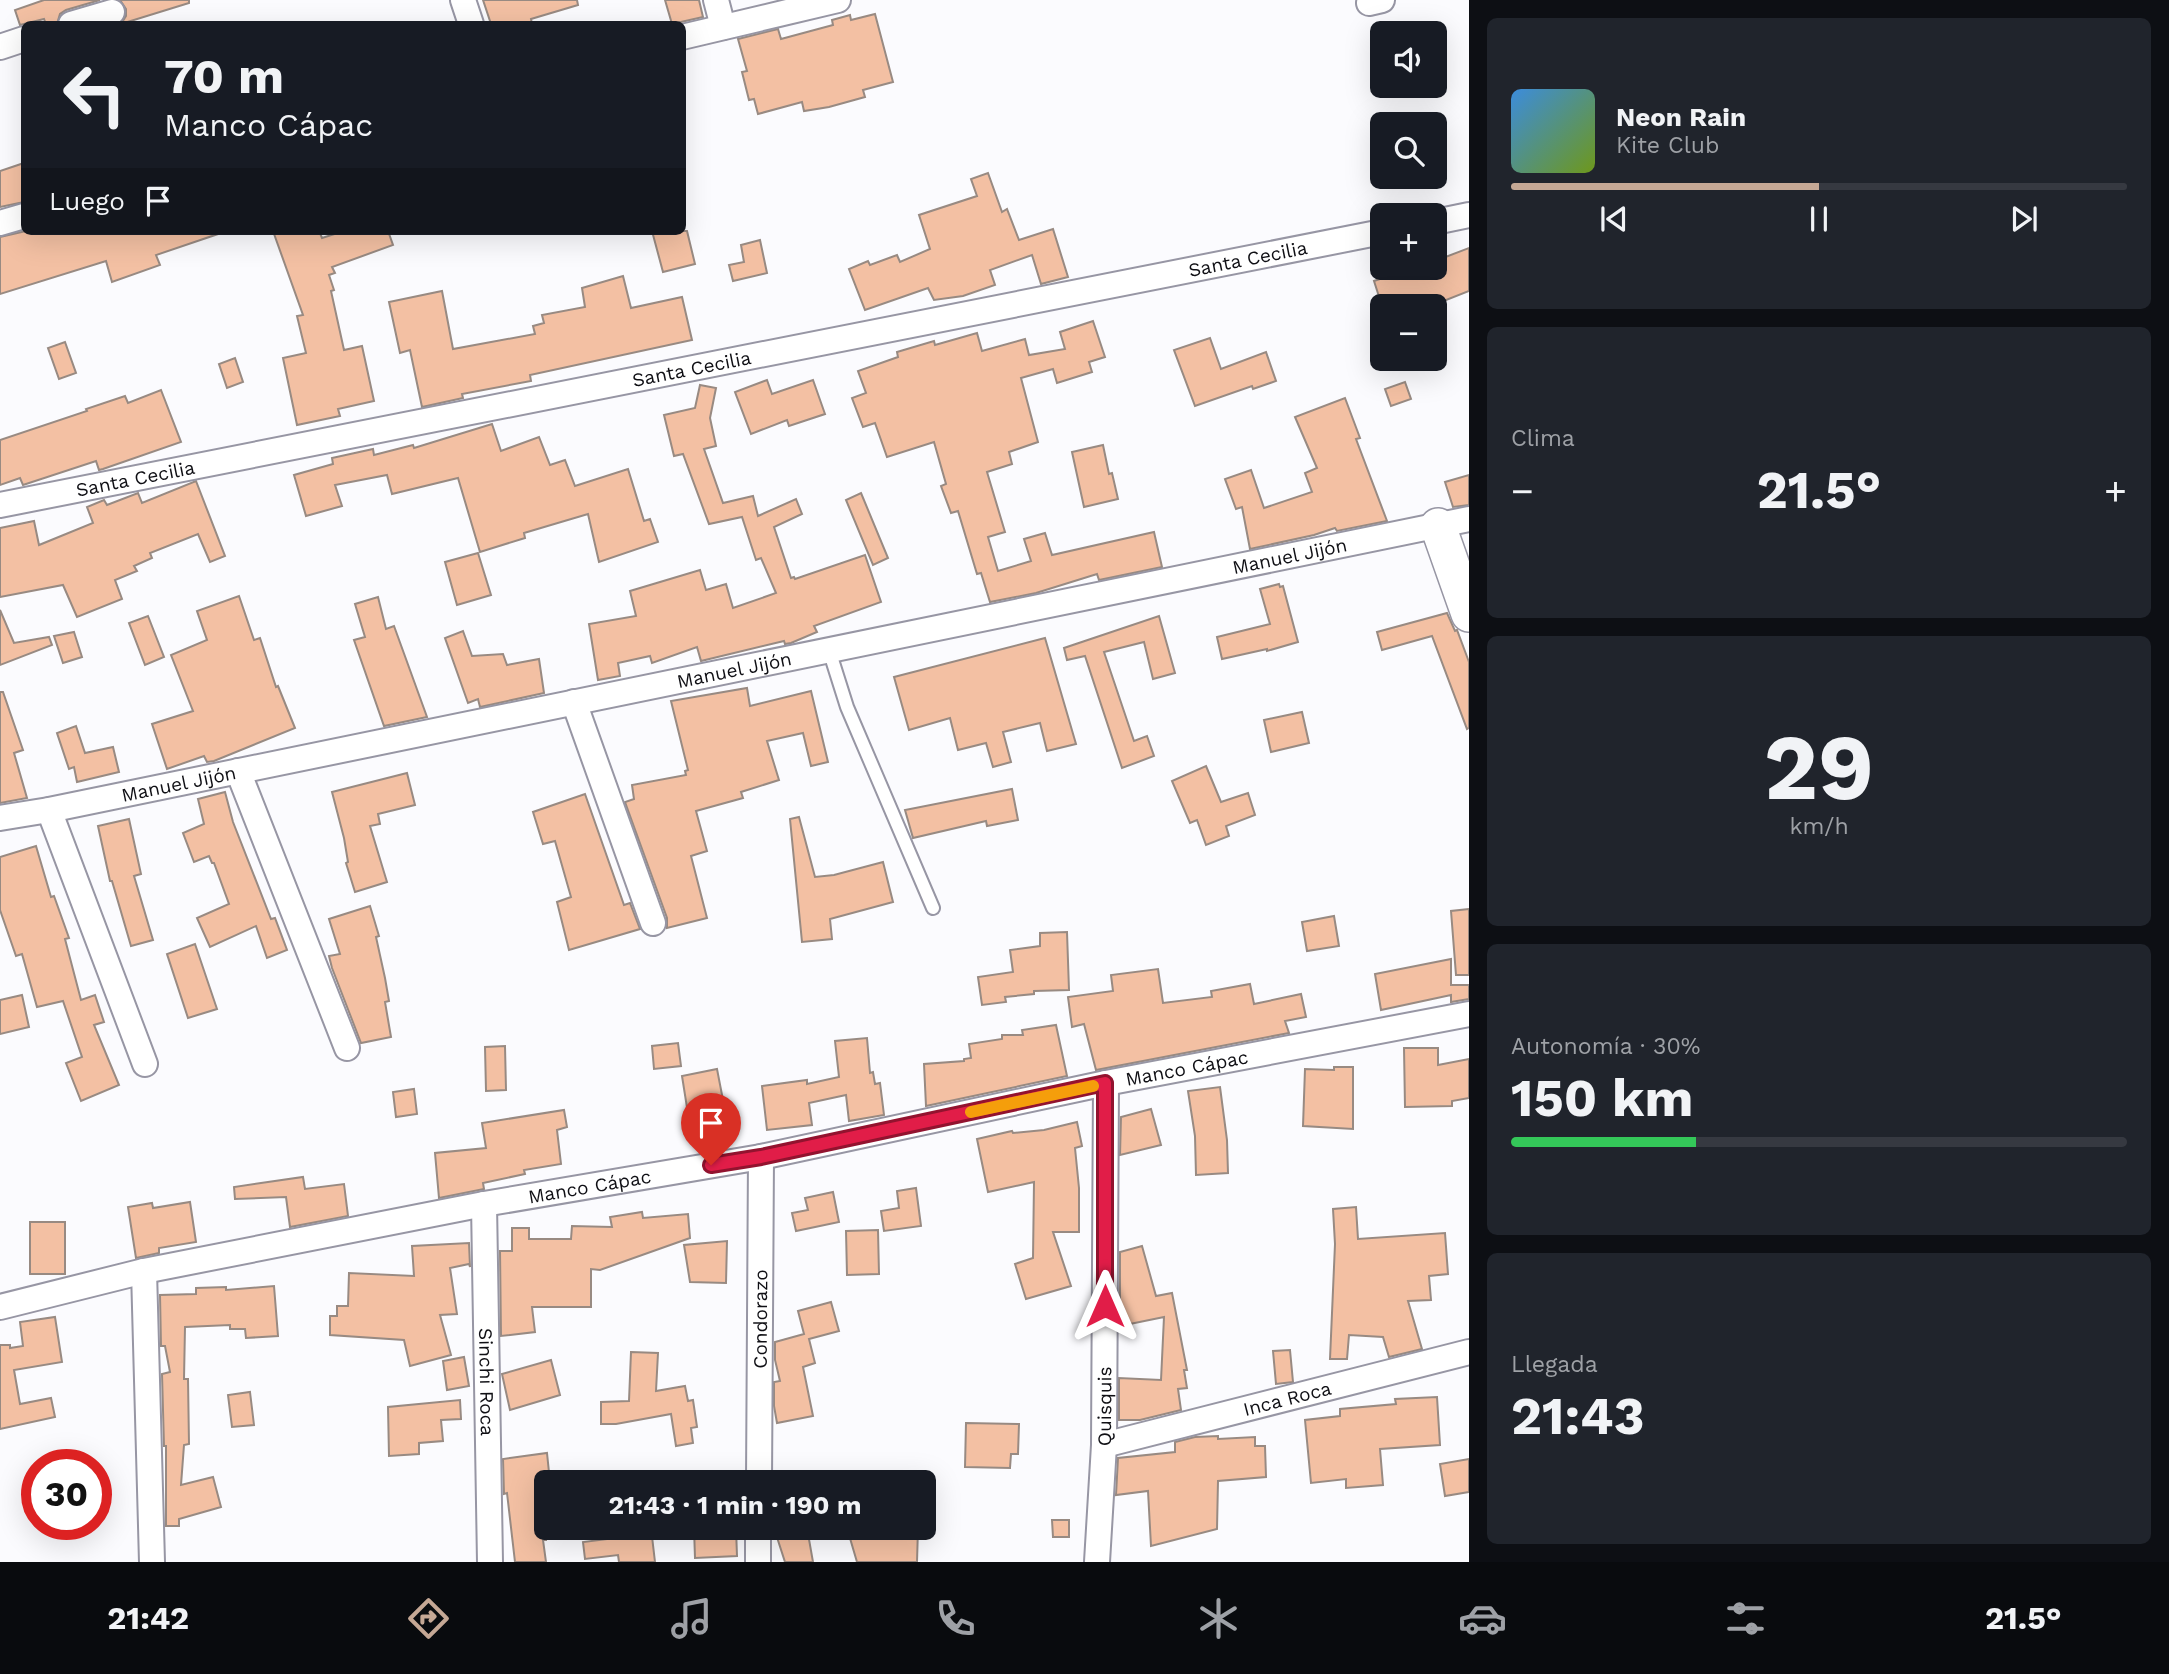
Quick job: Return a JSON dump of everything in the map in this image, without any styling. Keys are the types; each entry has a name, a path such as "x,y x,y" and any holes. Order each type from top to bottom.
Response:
{"street":[{"path":"463,0 470,21"},
{"path":"716,0 723,27"},
{"path":"686,36 838,0"},
{"path":"81,21 112,12"},
{"path":"0,47 21,40"},
{"path":"1447,220 1469,215"},
{"path":"0,223 21,217"},
{"name":"Santa Cecilia","path":"0,505 1370,234"},
{"path":"1453,523 1469,614"},
{"name":"Manuel Jijón","path":"0,818 50,810 1453,523"},
{"path":"574,702 653,923"},
{"path":"238,771 347,1048"},
{"path":"50,810 145,1064"},
{"name":"Manco Cápac","path":"0,1307 144,1271 484,1204 761,1157 1105,1083 1469,1014"},
{"name":"Quisquis","path":"1097,1562 1104,1445 1105,1083"},
{"name":"Condorazo","path":"759,1470 761,1157"},
{"name":"Sinchi Roca","path":"484,1204 490,1562"},
{"path":"144,1271 152,1562"},
{"name":"Inca Roca","path":"1104,1445 1469,1352"},
{"path":"758,1540 758,1562"}],"lane":[{"path":"829,650 847,708 933,908"}],"building":[{"path":"44,0 100,0 66,10 60,14 58,21 21,21 20,25 15,10"},
{"path":"120,0 189,0 189,3 131,21 123,21 126,9"},
{"path":"483,0 577,0 578,5 531,21 490,21"},
{"path":"665,0 699,0 703,17 671,21"},
{"path":"875,14 893,82 863,90 865,97 829,107 804,111 802,102 758,114 754,99 749,100 742,72 747,71 738,39 778,29 781,39 833,25 832,20 850,15 851,20"},
{"path":"21,164 21,203 0,207 0,171"},
{"path":"988,173 1002,212 1007,209 1019,240 1053,229 1068,277 1041,284 1032,255 990,270 995,285 963,296 934,300 928,288 865,310 849,269 868,261 870,265 897,255 900,262 930,249 919,215 977,196 971,179"},
{"path":"687,231 695,264 663,272 653,235 686,235"},
{"path":"21,232 21,235 215,235 156,255 160,265 112,282 106,261 0,294 0,237"},
{"path":"274,235 321,235 322,238 331,235 389,235 393,245 332,267 335,273 329,275 344,350 362,346 374,401 338,409 340,416 297,425 283,358 306,353 297,316 303,315"},
{"path":"760,240 767,273 733,281 729,265 744,262 741,245"},
{"path":"1469,248 1469,291 1447,300 1447,294 1378,294 1374,281 1377,280 1447,280 1447,256"},
{"path":"623,276 631,308 682,297 692,340 530,375 531,381 462,394 463,398 422,407 410,350 400,353 389,302 442,291 453,349 535,334 533,326 544,323 542,315 585,307 582,288"},
{"path":"1093,321 1105,357 1089,362 1092,372 1057,383 1053,369 1021,378 1038,442 1009,452 1012,464 987,472 1005,532 988,537 998,571 1031,561 1024,539 1045,533 1052,555 1154,532 1162,567 1099,580 1097,574 1036,593 990,602 981,573 977,574 958,511 951,513 941,486 946,484 934,442 887,457 875,423 863,427 852,398 866,393 858,371 898,357 897,352 934,341 935,345 977,333 982,351 1025,339 1029,355 1065,349 1060,332"},
{"path":"1210,338 1221,369 1266,352 1276,381 1253,389 1252,386 1195,406 1174,350"},
{"path":"65,342 76,373 59,379 48,348"},
{"path":"235,358 243,382 227,388 219,364"},
{"path":"767,380 772,394 813,380 825,414 789,426 787,420 751,434 735,392"},
{"path":"1405,382 1411,399 1391,406 1385,389"},
{"path":"700,385 716,388 710,418 716,446 704,449 723,503 753,496 758,516 796,499 802,514 774,527 791,578 795,579 865,555 881,602 814,626 817,632 791,643 785,644 784,641 701,661 697,647 652,663 650,656 618,663 620,676 598,680 589,624 636,616 630,591 700,570 706,590 726,584 733,608 776,593 761,558 756,560 742,517 709,524 683,454 674,456 664,415 695,408"},
{"path":"161,390 181,442 99,470 96,461 23,485 20,478 0,485 0,440 125,396 128,403"},
{"path":"1345,398 1360,438 1356,439 1387,521 1337,531 1335,528 1250,549 1242,507 1236,509 1225,479 1251,470 1264,508 1312,492 1305,473 1317,468 1295,417"},
{"path":"492,424 501,451 539,437 550,465 565,460 575,486 628,469 644,521 650,519 658,542 599,562 588,514 524,533 525,538 480,552 458,478 392,494 387,475 335,485 342,506 306,516 294,475 333,464 332,458 373,449 374,455 413,445 414,448"},
{"path":"1103,445 1118,499 1084,507 1072,452"},
{"path":"1469,475 1469,505 1453,507 1445,482"},
{"path":"196,481 225,556 210,562 198,534 150,553 152,558 134,566 137,571 115,580 122,599 77,617 63,585 0,597 0,528 34,521 39,545 93,523 87,507 104,500 107,505 138,493 142,503"},
{"path":"861,493 888,558 873,565 846,500"},
{"path":"478,553 491,595 457,605 445,562"},
{"path":"1279,584 1280,587 1283,586 1298,642 1222,659 1217,637 1270,624 1260,589"},
{"path":"239,596 254,640 260,638 276,687 278,686 295,728 214,761 207,762 204,756 167,769 152,724 193,711 171,655 207,640 197,611"},
{"path":"378,597 386,629 394,626 427,717 384,726 354,640 365,637 355,604"},
{"path":"0,610 14,643 49,637 52,645 0,665"},
{"path":"1447,613 1455,631 1457,630 1469,662 1467,729 1432,636 1382,650 1377,632"},
{"path":"148,616 164,657 145,665 129,623"},
{"path":"1159,616 1175,673 1153,679 1144,642 1104,652 1134,741 1147,736 1154,756 1122,768 1085,656 1067,660 1064,648"},
{"path":"463,631 472,656 503,654 507,665 539,659 544,693 480,707 478,699 468,703 445,638"},
{"path":"74,632 82,657 63,663 54,636"},
{"path":"1045,638 1076,744 1047,751 1040,723 1003,732 1011,762 993,767 986,743 958,750 950,718 909,730 894,677"},
{"path":"747,688 750,706 811,691 828,762 811,766 803,733 767,741 779,780 741,792 743,798 696,811 707,851 691,856 707,918 667,928 667,918 625,802 634,799 632,785 686,775 685,771 688,770 671,701"},
{"path":"0,692 3,692 23,750 14,753 27,798 0,803"},
{"path":"1302,712 1309,743 1271,752 1264,720"},
{"path":"76,726 85,753 113,747 119,772 77,782 74,767 69,769 57,733"},
{"path":"1206,766 1221,802 1248,793 1255,815 1226,826 1229,836 1206,845 1197,820 1190,823 1172,781"},
{"path":"407,773 415,805 378,814 380,824 370,826 387,882 355,892 346,863 344,838 332,792"},
{"path":"1012,789 1018,820 987,826 986,821 913,838 905,810"},
{"path":"225,792 233,822 271,919 275,918 287,950 267,958 256,926 210,947 197,918 229,904 214,863 209,856 194,862 183,833 204,824 198,799"},
{"path":"585,794 624,905 630,903 640,929 569,950 557,902 571,897 555,841 543,844 533,812"},
{"path":"799,817 815,877 834,875 883,862 893,902 830,919 832,939 802,942 790,819"},
{"path":"129,819 141,874 134,876 153,940 131,946 110,881 98,826"},
{"path":"36,846 51,897 54,896 69,938 65,939 81,1000 95,995 104,1022 94,1025 119,1085 81,1101 66,1063 82,1057 63,1001 37,1007 22,954 16,956 0,910 0,857"},
{"path":"370,906 379,936 376,937 389,1001 385,1002 391,1037 361,1043 332,968 329,956 340,954 329,919"},
{"path":"1469,909 1469,975 1456,975 1451,911"},
{"path":"1334,916 1339,946 1307,951 1302,922"},
{"path":"1067,932 1069,990 1034,991 1034,994 1005,997 1006,1002 982,1005 978,977 1013,972 1010,950 1040,946 1040,933"},
{"path":"195,944 217,1009 188,1018 167,954"},
{"path":"1451,959 1451,985 1469,985 1469,999 1451,1002 1451,995 1381,1010 1375,974"},
{"path":"1158,969 1163,1003 1212,997 1211,991 1250,984 1254,1004 1301,994 1306,1017 1285,1021 1289,1033 1096,1070 1084,1024 1072,1027 1068,997 1113,991 1111,975"},
{"path":"22,995 29,1027 0,1034 0,1000"},
{"path":"1056,1025 1067,1076 926,1106 924,1064 964,1061 971,1058 969,1044 1002,1039 1002,1035 1023,1035 1022,1030"},
{"path":"867,1038 870,1073 873,1072 875,1084 880,1083 884,1115 849,1121 846,1095 809,1103 812,1125 767,1130 762,1086 807,1080 807,1084 839,1077 835,1041"},
{"path":"678,1043 681,1066 654,1069 652,1046"},
{"path":"505,1046 506,1090 486,1091 485,1047"},
{"path":"1404,1048 1438,1048 1438,1065 1469,1059 1469,1098 1452,1101 1452,1106 1405,1107"},
{"path":"1334,1067 1353,1067 1353,1129 1303,1126 1305,1069 1334,1070"},
{"path":"717,1069 723,1100 716,1102 721,1134 692,1139 682,1076"},
{"path":"1220,1087 1228,1173 1196,1175 1195,1136 1188,1091"},
{"path":"414,1089 417,1114 396,1117 393,1092"},
{"path":"1151,1109 1161,1145 1120,1155 1121,1117"},
{"path":"564,1110 567,1127 557,1130 561,1164 524,1170 525,1174 483,1183 484,1189 439,1198 435,1153 486,1148 482,1123"},
{"path":"1077,1122 1082,1146 1075,1148 1079,1232 1053,1232 1071,1286 1026,1299 1015,1264 1033,1258 1034,1182 988,1192 977,1139 1012,1131 1044,1130"},
{"path":"303,1177 305,1189 344,1184 348,1216 290,1227 286,1197 235,1199 234,1187"},
{"path":"916,1188 921,1226 884,1231 881,1211 899,1208 897,1191"},
{"path":"833,1192 839,1222 796,1231 792,1213 808,1210 805,1198"},
{"path":"190,1202 196,1242 159,1248 159,1253 136,1258 128,1207 152,1203 153,1208"},
{"path":"1356,1207 1358,1239 1445,1233 1448,1274 1429,1276 1431,1300 1408,1301 1422,1349 1389,1357 1383,1337 1349,1335 1347,1359 1330,1359 1335,1244 1333,1209"},
{"path":"642,1212 643,1218 688,1214 690,1238 600,1270 591,1269 591,1307 532,1307 535,1332 501,1336 500,1251 512,1251 512,1228 529,1228 529,1239 571,1239 572,1226 612,1227 610,1217"},
{"path":"30,1222 65,1222 65,1274 30,1274"},
{"path":"878,1230 879,1274 847,1275 846,1231"},
{"path":"727,1241 726,1283 690,1282 684,1245"},
{"path":"469,1243 470,1267 469,1264 450,1268 457,1314 440,1315 451,1355 410,1366 404,1340 330,1335 330,1316 337,1316 337,1306 348,1306 349,1273 414,1276 412,1246"},
{"path":"1142,1246 1156,1296 1172,1293 1187,1370 1184,1370 1187,1388 1178,1389 1181,1410 1140,1420 1119,1420 1119,1378 1161,1380 1164,1317 1120,1326 1120,1252"},
{"path":"274,1286 278,1336 246,1338 245,1329 230,1329 230,1325 185,1327 184,1379 188,1379 189,1444 184,1445 181,1485 213,1477 221,1507 179,1519 179,1526 166,1526 166,1446 162,1374 170,1372 165,1346 161,1346 160,1295 196,1294 196,1288 226,1287 226,1290"},
{"path":"831,1302 839,1331 809,1339 815,1363 803,1367 813,1416 777,1423 774,1382 780,1381 775,1360 775,1342 804,1334 798,1311"},
{"path":"55,1317 62,1362 14,1370 20,1404 51,1398 55,1417 0,1429 0,1345 10,1345 10,1348 23,1346 20,1322"},
{"path":"1290,1350 1293,1382 1276,1384 1273,1351"},
{"path":"631,1352 658,1353 656,1391 685,1386 688,1401 693,1400 697,1427 691,1428 693,1443 676,1446 671,1414 616,1424 601,1424 601,1402 629,1401"},
{"path":"464,1357 469,1386 447,1390 443,1361"},
{"path":"551,1360 560,1395 510,1410 502,1374"},
{"path":"250,1392 254,1425 232,1427 228,1395"},
{"path":"1437,1397 1440,1445 1380,1449 1383,1485 1346,1488 1346,1479 1311,1483 1305,1420 1340,1416 1340,1409 1396,1404 1395,1399"},
{"path":"460,1400 461,1419 441,1420 443,1441 419,1443 419,1454 389,1456 388,1407"},
{"path":"966,1423 1019,1424 1018,1454 1011,1454 1010,1468 965,1467"},
{"path":"1218,1436 1218,1439 1255,1437 1255,1446 1265,1446 1266,1477 1218,1481 1217,1529 1151,1546 1148,1491 1116,1495 1118,1458 1175,1452 1175,1442 1195,1437"},
{"path":"547,1453 549,1470 534,1470 534,1540 543,1540 546,1562 515,1562 507,1493 504,1494 503,1459"},
{"path":"1469,1459 1469,1492 1445,1496 1440,1464"},
{"path":"1052,1520 1069,1520 1069,1537 1053,1537"},
{"path":"652,1540 655,1562 619,1562 618,1555 585,1559 583,1542"},
{"path":"694,1540 736,1540 737,1556 695,1558"},
{"path":"778,1540 809,1540 813,1562 785,1562"},
{"path":"851,1540 918,1540 917,1562 857,1562"}],"slow traffic":[{"path":"971,1112 1093,1086"}],"route":[{"path":"711,1165 761,1157 1105,1083 1105,1306"}]}
